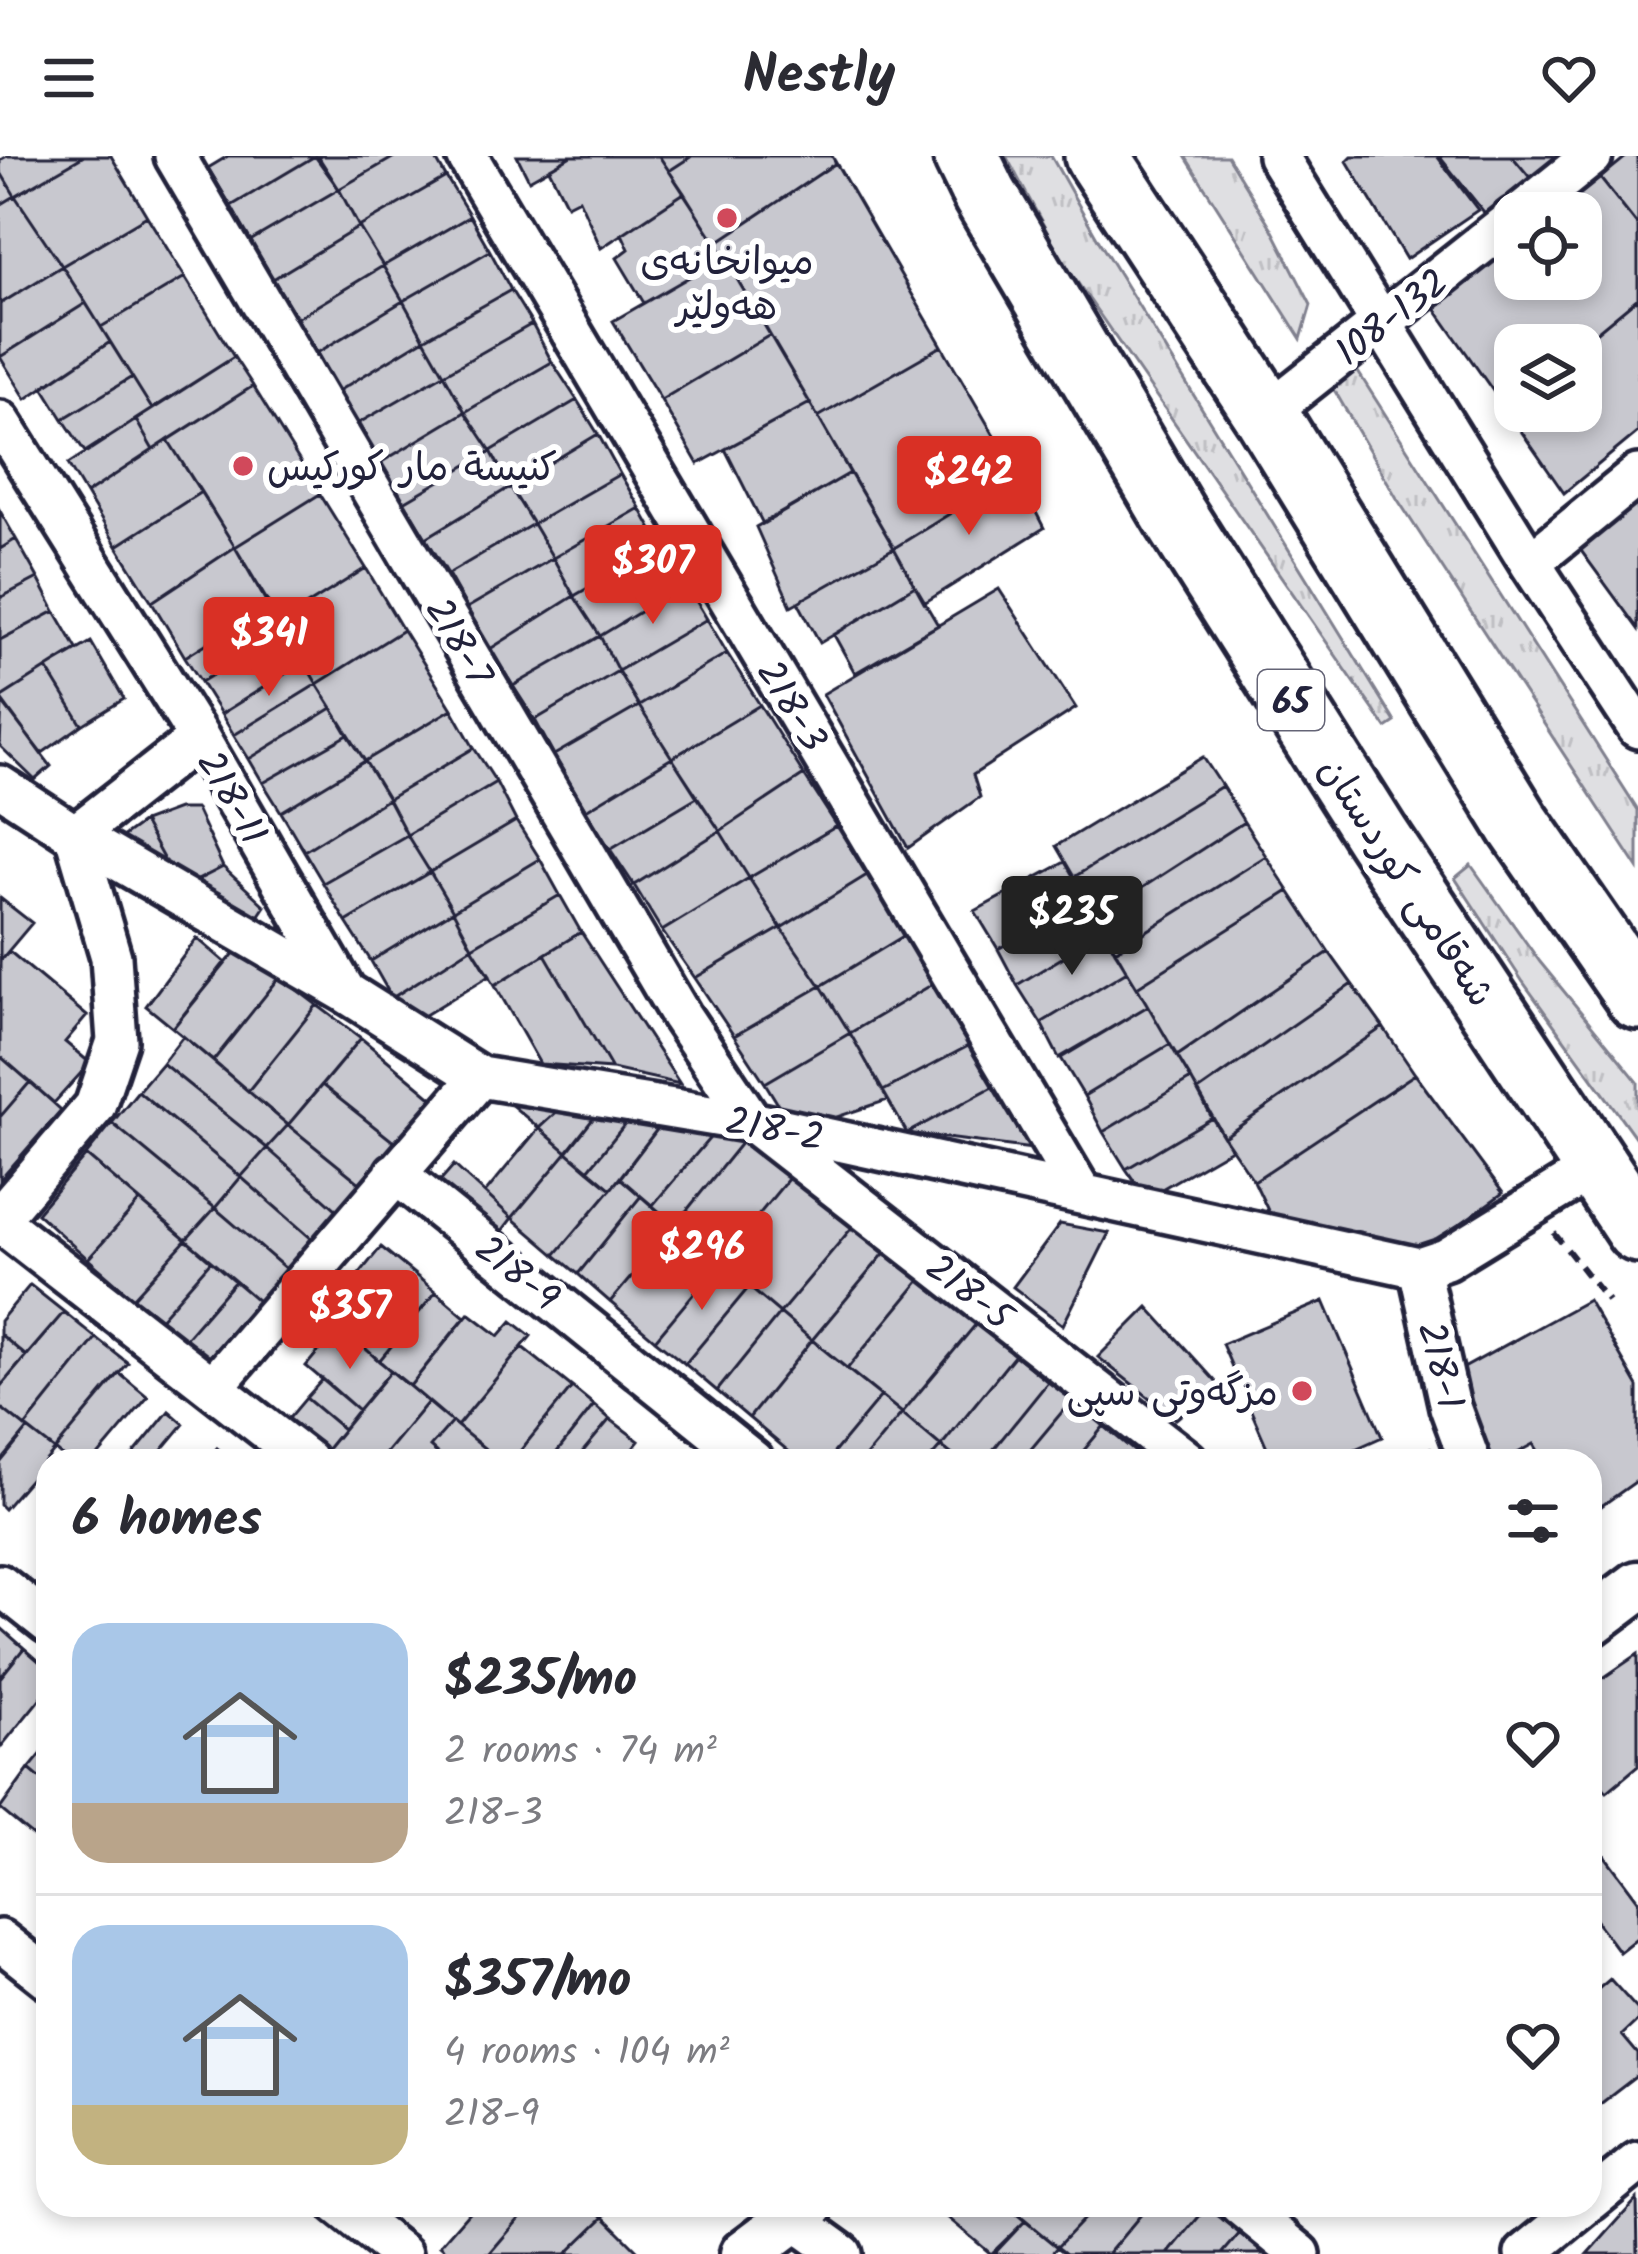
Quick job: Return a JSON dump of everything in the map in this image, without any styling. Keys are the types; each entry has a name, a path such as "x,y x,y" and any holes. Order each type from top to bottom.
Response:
{"highway":[{"name":"شەقامی کوردستان","path":"966,156 1174,515 1638,1230"},
{"path":"1097,156 1266,415 1519,825 1638,997"}],"street":[{"name":"218-7","path":"175,156 681,1016 752,1122"},
{"name":"218-3","path":"467,156 1081,1192"},
{"path":"1278,156 1638,728"},
{"name":"108-132","path":"1547,192 1592,156"},
{"name":"108-132","path":"1266,415 1494,234"},
{"name":"218-11","path":"0,422 199,738 346,993"},
{"path":"1530,563 1638,475"},
{"path":"199,738 75,836 111,957 117,1041 95,1106 0,1219 292,1449"},
{"name":"218-2","path":"0,786 75,836 346,993 480,1077 752,1122 1419,1268"},
{"path":"213,1387 480,1077"},
{"name":"218-5","path":"752,1122 1172,1449"},
{"path":"1419,1268 1446,1259 1594,1168"},
{"name":"218-9","path":"395,1173 738,1449"},
{"name":"218-1","path":"1419,1268 1450,1407 1466,1449"},
{"path":"0,1585 36,1614"},
{"path":"1602,1613 1638,1586"},
{"path":"0,1940 36,1968"},
{"path":"1602,2192 1638,2162"},
{"path":"354,2217 401,2254"},
{"path":"745,2254 785,2217"},
{"path":"800,2217 842,2254"},
{"path":"1255,2217 1300,2254"},
{"path":"1525,2254 1571,2217"}],"path":[{"path":"1553,1232 1608,1301"}],"green space":[{"path":"1006,156 1051,156 1395,722 1386,728 1064,263"},
{"path":"1185,156 1227,156 1311,305 1301,339"},
{"path":"1353,364 1638,810 1638,868 1398,500 1325,374"},
{"path":"1471,865 1540,962 1638,1082 1638,1141 1455,878"}],"building":[{"path":"7,156 84,156 15,196 0,171 0,160"},
{"path":"84,156 111,156 147,216 62,266 15,196"},
{"path":"228,156 315,156 231,206 208,168"},
{"path":"315,156 339,189 250,241 231,206"},
{"path":"318,156 396,156 339,189"},
{"path":"396,156 434,156 446,177 359,227 339,189"},
{"path":"517,156 571,156 529,180"},
{"path":"571,156 659,156 684,193 601,248 579,199 567,205 549,169"},
{"path":"659,156 692,156 669,171"},
{"name":"میوانخانەی هەولێر","path":"692,156 832,156 836,163 716,243 669,171"},
{"path":"1352,156 1437,156 1478,210 1406,259 1347,161"},
{"path":"1439,156 1512,156 1532,180 1517,192 1494,192 1494,210 1487,216"},
{"path":"1512,156 1563,156 1532,180"},
{"path":"1627,156 1638,156 1638,226 1600,178"},
{"path":"836,163 942,346 818,417 716,243"},
{"path":"0,171 15,196 0,205"},
{"path":"446,177 470,216 383,266 359,227"},
{"path":"1600,178 1638,226 1638,298 1602,328 1602,324 1494,324 1494,392 1434,307 1494,260 1494,300 1602,300 1602,192 1582,192"},
{"path":"339,189 359,227 273,279 250,241"},
{"path":"684,193 724,257 644,303 617,258 629,249 622,234"},
{"path":"15,196 62,266 0,304 0,205"},
{"path":"147,216 185,277 101,327 62,266"},
{"path":"470,216 490,251 403,301 383,266"},
{"path":"359,227 383,266 297,318 273,279"},
{"path":"490,251 511,290 424,339 403,301"},
{"path":"724,257 770,335 661,400 613,321"},
{"path":"62,266 86,303 0,357 0,304"},
{"path":"383,266 403,301 317,353 297,318"},
{"path":"185,277 234,357 152,409 101,327"},
{"path":"511,290 532,324 444,374 424,339"},
{"path":"1638,298 1638,432 1564,493 1522,432 1602,432 1602,328"},
{"path":"403,301 424,339 338,391 317,353"},
{"path":"86,303 110,342 26,399 0,357"},
{"path":"532,324 552,362 465,412 444,374"},
{"path":"770,335 810,403 698,464 661,400"},
{"path":"424,339 444,374 357,424 338,391"},
{"path":"110,342 132,377 63,419 43,387"},
{"path":"942,346 1016,473 894,548 818,417"},
{"path":"234,357 253,386 153,450 136,420"},
{"path":"552,362 577,400 491,451 465,412"},
{"path":"444,374 465,412 380,463 357,424"},
{"path":"132,377 152,409 85,452 63,419"},
{"name":"كنيسة مار كوركيس","path":"253,386 320,494 235,547 168,440"},
{"path":"577,400 598,434 510,487 491,451"},
{"path":"810,403 850,473 763,524 725,449"},
{"path":"465,412 491,451 404,502 380,463"},
{"path":"136,420 153,450 86,494 68,464"},
{"path":"598,434 620,474 533,524 510,487"},
{"path":"168,440 201,492 117,546 86,494"},
{"path":"491,451 510,487 426,538 404,502"},
{"path":"850,473 894,548 791,606 756,527"},
{"path":"1016,473 1044,528 924,603 894,548"},
{"path":"620,474 640,508 553,558 533,524"},
{"path":"510,487 533,524 448,574 426,538"},
{"path":"201,492 235,547 152,602 117,546"},
{"path":"320,494 366,568 280,622 235,547"},
{"path":"1638,500 1638,629 1579,548"},
{"path":"640,508 661,546 574,596 553,558"},
{"path":"0,511 16,539 0,549"},
{"path":"533,524 553,558 467,608 448,574"},
{"path":"16,539 38,578 0,598 0,549"},
{"path":"661,546 686,584 600,636 574,596"},
{"path":"235,547 268,605 185,657 152,602"},
{"path":"894,548 915,586 820,643 798,602"},
{"path":"553,558 574,596 490,649 467,608"},
{"path":"366,568 403,630 317,684 280,622"},
{"path":"38,578 55,611 0,640 0,598"},
{"path":"686,584 707,619 618,671 600,636"},
{"path":"915,586 938,625 855,673 834,635"},
{"path":"999,589 1076,708 973,775 980,797 908,848 823,694"},
{"path":"574,596 600,636 513,686 490,649"},
{"path":"268,605 285,631 201,682 185,657"},
{"path":"55,611 77,649 0,698 0,640"},
{"path":"707,619 727,653 639,706 618,671"},
{"path":"403,630 452,709 365,761 317,684"},
{"path":"285,631 304,662 221,714 201,682"},
{"path":"600,636 618,671 535,720 513,686"},
{"path":"91,642 124,699 82,725 47,668"},
{"path":"727,653 760,705 672,758 639,706"},
{"path":"304,662 317,684 234,735 221,714"},
{"path":"47,668 82,725 41,754 0,698"},
{"path":"618,671 639,706 554,755 535,720"},
{"path":"317,684 332,708 249,759 234,735"},
{"path":"2,702 51,766 35,780 0,746"},
{"path":"760,705 804,775 720,831 672,758"},
{"path":"639,706 672,758 586,810 554,755"},
{"path":"332,708 348,735 263,783 249,759"},
{"path":"452,709 474,748 388,799 365,761"},
{"path":"348,735 365,761 281,812 263,783"},
{"path":"474,748 496,782 407,835 388,799"},
{"path":"1203,757 1222,786 1074,877 1056,846"},
{"path":"672,758 697,797 610,849 586,810"},
{"path":"365,761 388,799 304,851 281,812"},
{"path":"804,775 837,826 749,878 720,831"},
{"path":"496,782 516,821 430,872 407,835"},
{"path":"1222,786 1244,822 1097,917 1074,877"},
{"path":"697,797 720,831 634,885 610,849"},
{"path":"388,799 407,835 323,883 304,851"},
{"path":"178,809 196,809 223,867 180,889 143,822"},
{"path":"516,821 540,859 453,911 430,872"},
{"path":"143,822 180,889 111,845"},
{"path":"1244,822 1266,856 1115,951 1097,917"},
{"path":"837,826 867,875 781,928 749,878"},
{"path":"720,831 749,878 662,931 634,885"},
{"path":"407,835 430,872 346,922 323,883"},
{"path":"1266,856 1289,891 1137,987 1115,951"},
{"path":"540,859 560,895 472,947 453,911"},
{"path":"1065,862 1086,898 998,949 975,911"},
{"path":"223,867 265,906 251,927 188,885"},
{"path":"430,872 453,911 371,961 346,922"},
{"path":"867,875 905,935 821,986 781,928"},
{"path":"749,878 781,928 695,978 662,931"},
{"path":"1289,891 1329,952 1177,1056 1137,987"},
{"path":"560,895 581,932 495,985 472,947"},
{"path":"0,898 32,923 0,961"},
{"path":"1086,898 1105,932 1017,985 998,949"},
{"path":"453,911 472,947 392,998 371,961"},
{"path":"781,928 821,986 734,1036 695,978"},
{"path":"581,932 680,1084 612,1069 545,954"},
{"path":"1105,932 1127,971 1041,1023 1017,985"},
{"path":"905,935 933,984 850,1033 821,986"},
{"path":"197,938 225,962 173,1028 146,1006"},
{"path":"240,946 280,977 213,1061 173,1028"},
{"path":"472,947 490,975 409,1025 392,998"},
{"path":"9,951 87,1016 65,1042 90,1063 54,1103 0,1056 0,961"},
{"path":"1329,952 1352,984 1198,1091 1177,1056"},
{"path":"545,954 612,1069 540,1064 495,985"},
{"path":"1127,971 1148,1006 1059,1058 1041,1023"},
{"path":"280,977 317,1005 248,1091 213,1061"},
{"path":"933,984 972,1044 883,1091 850,1033"},
{"path":"1352,984 1383,1027 1224,1137 1198,1091"},
{"path":"821,986 850,1033 765,1083 734,1036"},
{"path":"317,1005 361,1038 288,1125 248,1091"},
{"path":"1148,1006 1170,1044 1084,1096 1061,1058"},
{"path":"1383,1027 1415,1074 1254,1181 1224,1137"},
{"path":"850,1033 888,1100 822,1122 781,1109 765,1083"},
{"path":"183,1036 288,1125 267,1148 162,1063"},
{"path":"361,1038 435,1100 395,1143 322,1085"},
{"path":"972,1044 998,1084 907,1133 883,1091"},
{"path":"1170,1044 1191,1079 1103,1132 1084,1096"},
{"path":"0,1056 30,1082 0,1117"},
{"path":"162,1063 267,1148 241,1177 138,1091"},
{"path":"1415,1074 1503,1193 1434,1243 1404,1248 1272,1219 1254,1181"},
{"path":"1191,1079 1212,1118 1126,1169 1103,1132"},
{"path":"30,1082 61,1110 0,1180 0,1117"},
{"path":"998,1084 1041,1150 907,1133"},
{"path":"322,1085 395,1143 361,1184 288,1125"},
{"path":"138,1091 241,1177 215,1208 112,1123"},
{"path":"509,1103 564,1105 539,1128"},
{"path":"564,1105 600,1110 567,1152 539,1128"},
{"path":"600,1110 634,1113 588,1170 567,1152"},
{"path":"634,1113 665,1119 611,1189 588,1170"},
{"path":"1212,1118 1231,1149 1146,1198 1126,1169"},
{"path":"665,1119 720,1126 652,1206 620,1178"},
{"path":"112,1123 215,1208 186,1240 86,1155"},
{"path":"288,1125 361,1184 337,1210 267,1148"},
{"path":"720,1126 746,1137 675,1225 652,1206"},
{"path":"539,1128 567,1152 512,1218 485,1193"},
{"path":"746,1137 793,1173 720,1262 675,1225"},
{"path":"267,1148 337,1210 312,1239 241,1177"},
{"path":"567,1152 611,1189 555,1255 512,1218"},
{"path":"86,1155 140,1201 88,1259 37,1213"},
{"path":"454,1165 512,1218 499,1235 439,1182"},
{"path":"793,1173 855,1224 780,1313 720,1262"},
{"path":"241,1177 312,1239 286,1269 215,1208"},
{"path":"620,1178 641,1196 578,1274 555,1255"},
{"path":"641,1196 675,1225 610,1302 578,1274"},
{"path":"140,1201 186,1240 133,1298 88,1259"},
{"path":"215,1208 286,1269 258,1301 186,1240"},
{"path":"855,1224 887,1250 812,1340 780,1313"},
{"path":"1060,1224 1109,1233 1063,1325 1013,1287"},
{"path":"675,1225 720,1262 655,1340 610,1302"},
{"path":"186,1240 211,1261 159,1320 133,1298"},
{"path":"381,1247 436,1292 379,1361 365,1348 390,1317 351,1284"},
{"path":"887,1250 922,1278 847,1369 812,1340"},
{"path":"211,1261 235,1281 183,1341 159,1320"},
{"path":"720,1262 749,1287 685,1364 655,1340"},
{"path":"922,1278 977,1323 902,1413 847,1369"},
{"path":"235,1281 258,1301 206,1361 183,1341"},
{"path":"351,1284 390,1317 365,1348 326,1316"},
{"path":"30,1285 64,1312 26,1356 0,1334 0,1321"},
{"path":"749,1287 780,1313 717,1391 685,1364"},
{"path":"436,1292 465,1317 410,1386 379,1361"},
{"path":"1588,1300 1638,1387 1638,1480 1602,1506 1602,1449 1537,1449 1534,1444 1525,1449 1476,1449 1451,1375"},
{"name":"مزگەوتی سپی","path":"1324,1301 1382,1437 1355,1449 1268,1449 1222,1344"},
{"path":"1148,1307 1218,1384 1176,1419 1098,1357"},
{"path":"64,1312 96,1338 25,1427 0,1407 0,1387"},
{"path":"469,1313 499,1336 512,1321 531,1336 457,1426 410,1386"},
{"path":"780,1313 812,1340 749,1418 717,1391"},
{"path":"977,1323 1015,1355 941,1446 902,1413"},
{"path":"0,1334 26,1356 0,1387"},
{"path":"96,1338 128,1363 56,1449 25,1427"},
{"path":"812,1340 881,1396 837,1449 786,1449 749,1418"},
{"path":"327,1341 345,1356 358,1342 391,1371 358,1410 306,1366"},
{"path":"522,1347 572,1387 522,1449 485,1449 457,1426"},
{"path":"1015,1355 1048,1382 994,1449 941,1446"},
{"path":"391,1371 428,1402 389,1449 327,1449"},
{"path":"119,1373 148,1397 104,1449 56,1449"},
{"path":"323,1379 358,1410 343,1429 306,1398"},
{"path":"1048,1382 1072,1400 1031,1449 994,1449"},
{"path":"572,1387 594,1405 559,1449 522,1449"},
{"path":"881,1396 902,1413 872,1449 837,1449"},
{"path":"306,1398 343,1429 327,1449 315,1449 285,1423"},
{"path":"1072,1400 1104,1426 1085,1449 1031,1449"},
{"path":"428,1402 452,1422 432,1449 389,1449"},
{"path":"594,1405 610,1419 585,1449 559,1449"},
{"path":"0,1407 28,1429 0,1463"},
{"path":"169,1411 184,1424 163,1449 138,1449"},
{"path":"902,1413 941,1446 938,1449 872,1449"},
{"path":"610,1419 639,1441 633,1449 585,1449"},
{"path":"452,1422 485,1449 432,1449"},
{"path":"1104,1426 1132,1449 1085,1449"},
{"path":"28,1429 54,1449 36,1449 36,1472 4,1509 0,1505 0,1463"},
{"path":"0,1627 24,1648 0,1678"},
{"path":"24,1648 36,1658 36,1704 0,1748 0,1678"},
{"path":"1638,1654 1638,1766 1607,1792 1602,1786 1602,1679"},
{"path":"29,1769 36,1775 34,1837 0,1809"},
{"path":"1602,1852 1638,1900 1638,1937 1619,1952 1602,1929"},
{"path":"1610,1979 1638,2010 1638,2020 1622,2035 1638,2054 1638,2075 1602,2103 1602,1986"},
{"path":"1637,2199 1638,2254 1588,2254"},
{"path":"464,2217 521,2217 489,2254 450,2254 440,2245"},
{"path":"521,2217 604,2217 566,2254 489,2254"},
{"path":"604,2217 641,2254 566,2254"},
{"path":"947,2217 1020,2217 1025,2221 991,2254"},
{"path":"1021,2217 1086,2217 1057,2247"},
{"path":"1086,2217 1139,2217 1108,2254 1066,2254 1057,2247"},
{"path":"1139,2217 1199,2217 1168,2254 1108,2254"},
{"path":"1199,2217 1220,2217 1240,2233 1222,2254 1168,2254"},
{"path":"1025,2221 1057,2247 1051,2254 994,2254"},
{"path":"1240,2233 1265,2254 1222,2254"}],"place":[{"name":"میوانخانەی هەولێر","path":"727,218"},
{"name":"كنيسة مار كوركيس","path":"243,466"},
{"name":"مزگەوتی سپی","path":"1302,1391"}]}
